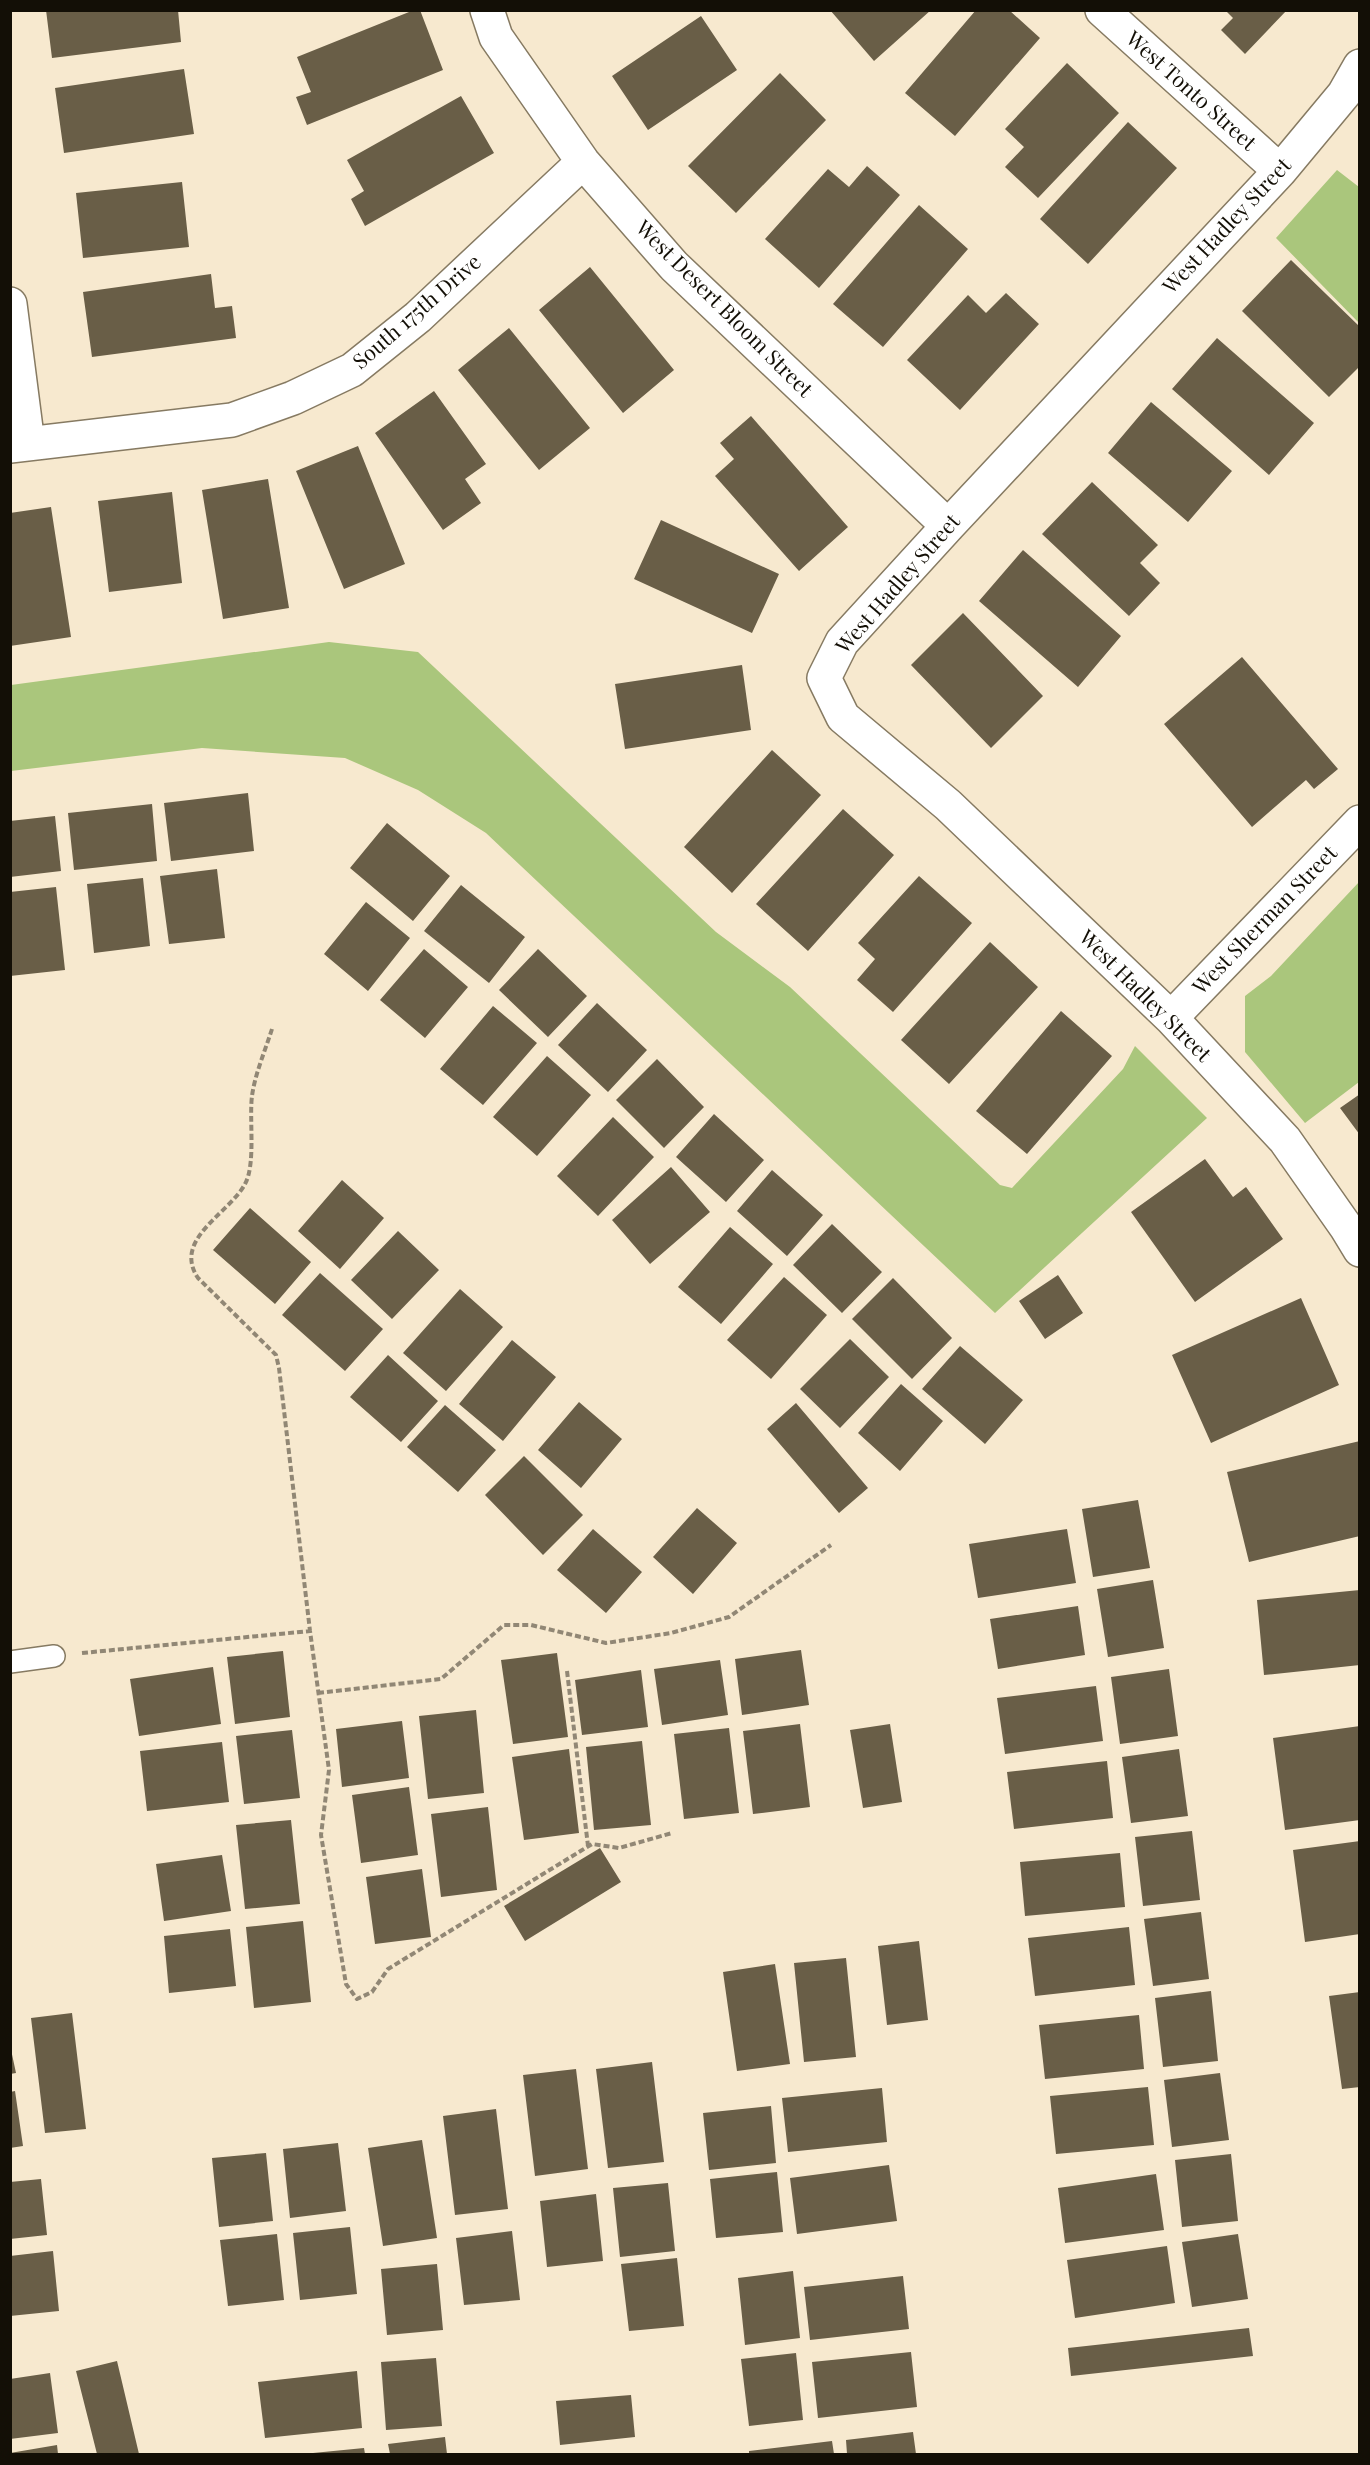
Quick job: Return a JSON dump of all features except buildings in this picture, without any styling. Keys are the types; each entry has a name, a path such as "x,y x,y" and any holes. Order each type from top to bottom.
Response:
{"street":[{"name":"West Desert Bloom Street","path":"487,10 496,37 583,162 674,266 948,526"},
{"name":"West Tonto Street","path":"1102,10 1280,171"},
{"name":"West Hadley Street","path":"1359,66 1344,94 1280,171 842,642 824,678 843,717 948,805 1171,1018 1286,1140 1346,1227 1359,1250"},
{"name":"South 175th Drive","path":"19,445 232,420 293,398 352,370 418,317 583,162"},
{"path":"10,304 19,445"},
{"name":"West Sherman Street","path":"1171,1018 1359,822"}],"lane":[{"path":"10,1662 54,1656"}],"path":[{"path":"272,1029 252,1095 252,1148 246,1183 195,1240 191,1253 191,1269 276,1355 279,1368 329,1770 321,1836 346,1984 357,1999 372,1992 388,1969 592,1844 619,1848 672,1833"},
{"path":"318,1694 441,1679 504,1625 531,1625 606,1644 671,1633 729,1617 831,1545"},
{"path":"54,1656 310,1631"},
{"path":"567,1671 588,1846"}],"green space":[{"path":"1337,170 1359,187 1359,323 1276,238"},
{"path":"329,642 418,652 716,932 790,987 1000,1185 1012,1188 1123,1069 1135,1046 1207,1118 995,1313 486,833 418,790 345,758 202,748 11,771 11,685"},
{"path":"1359,882 1359,1082 1305,1123 1245,1052 1245,996 1271,976"}]}
